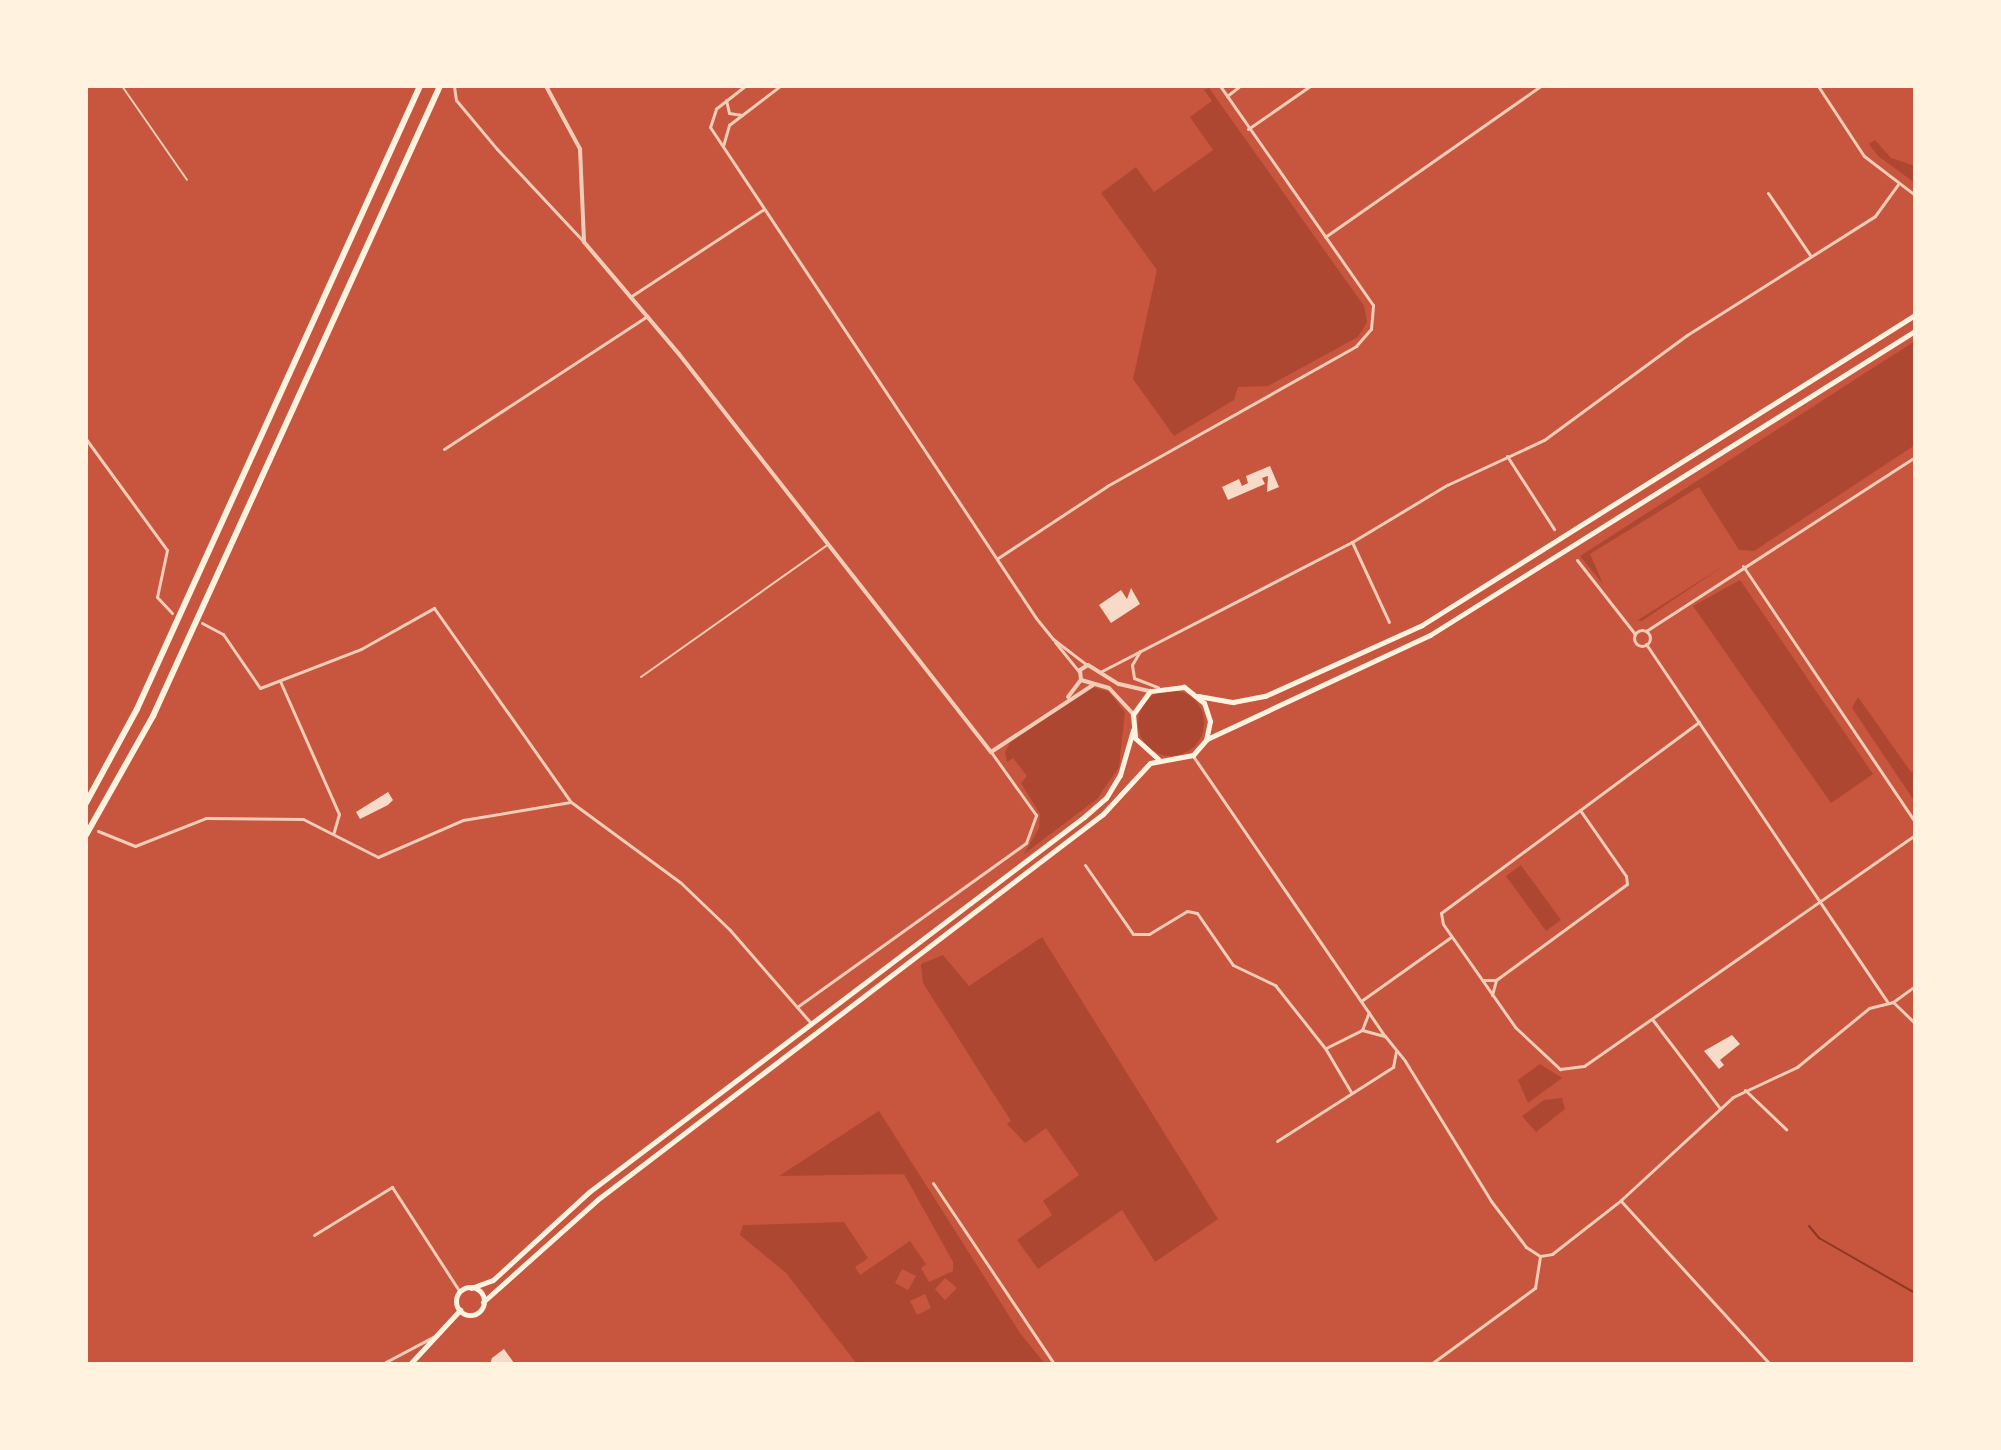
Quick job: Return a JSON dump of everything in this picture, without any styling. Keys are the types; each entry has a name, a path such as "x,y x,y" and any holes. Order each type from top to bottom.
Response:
{"highway":[{"path":"86,803 137,709 420,86"},
{"path":"86,835 153,716 440,86"}],"main road":[{"path":"410,1364 460,1310 460,1292 493,1280 589,1192 1106,798 1120,775 1133,729 1133,714 1150,691 1158,687 1184,687 1198,695 1233,702 1265,696 1422,625 1915,315"},
{"path":"1133,729 1139,746 1158,759 1176,762 1193,755 1206,740 1430,635 1915,331"},
{"path":"1198,695 1208,712 1206,740"},
{"path":"460,1310 473,1315 483,1302 597,1200 1029,873 1103,814 1158,759"},
{"path":"471,1288 481,1293 483,1302"}],"street":[{"path":"454,86 456,100 497,149 584,242 647,316 991,752 1036,815 1026,843 797,1007"},
{"path":"546,86 580,149 584,242"},
{"path":"745,86 726,100 710,122 998,558 1080,673 1081,680 1068,697"},
{"path":"723,146 729,125 780,86"},
{"path":"998,558 1107,486 1356,346 1373,322 1373,305 1220,86"},
{"path":"1227,96 1240,86"},
{"path":"1248,129 1310,86"},
{"path":"1325,237 1541,86"},
{"path":"1818,86 1864,156 1915,195"},
{"path":"726,100 729,113 743,115"},
{"path":"1100,672 1352,542 1447,485 1544,440 1675,343 1875,216 1898,184"},
{"path":"1768,193 1810,255"},
{"path":"630,297 765,209"},
{"path":"444,449 647,316"},
{"path":"86,439 167,550 157,597 172,613"},
{"path":"1507,456 1554,529"},
{"path":"1635,634 1646,631 1915,457"},
{"path":"1352,542 1389,622"},
{"path":"1577,560 1635,634 1637,643 1646,644"},
{"path":"1743,566 1915,822"},
{"path":"202,623 223,634 256,688 361,649 434,608 571,802 680,882 812,1024"},
{"path":"1646,631 1646,644 1887,1001"},
{"path":"1053,639 1119,684 1150,691"},
{"path":"1141,649 1132,665 1134,678 1158,687"},
{"path":"1080,673 1088,665"},
{"path":"280,680 339,814 334,832"},
{"path":"1081,680 1109,688 1133,714"},
{"path":"991,752 1068,697 1093,685"},
{"path":"1699,722 1445,907 1441,919 1492,995 1519,1031 1567,1071 1584,1066 1915,835"},
{"path":"1193,755 1396,1051 1491,1201 1540,1256"},
{"path":"98,831 135,846 206,818 303,819 334,832 378,857 463,820 571,802"},
{"path":"1492,995 1496,980 1627,884 1626,876 1580,810"},
{"path":"1085,865 1133,934 1149,934 1187,911 1197,913 1233,965 1275,985 1325,1048 1351,1092"},
{"path":"1361,1001 1451,937"},
{"path":"1480,977 1496,980"},
{"path":"1893,1002 1915,986"},
{"path":"1540,1256 1552,1254 1621,1200 1719,1107 1745,1090 1797,1067 1853,1018 1887,1001 1893,1002 1915,1023"},
{"path":"1362,1030 1369,1012"},
{"path":"1652,1019 1719,1107"},
{"path":"1325,1048 1362,1030 1385,1036"},
{"path":"1277,1141 1393,1067 1396,1051"},
{"path":"1745,1090 1786,1129"},
{"path":"933,1183 1054,1364"},
{"path":"314,1235 392,1187 460,1292"},
{"path":"1621,1200 1770,1364"},
{"path":"1431,1364 1535,1288 1540,1256"},
{"path":"382,1364 440,1334"}],"lane":[{"path":"122,86 187,180"},
{"path":"641,677 827,546"}],"shaded area":[{"path":"1209,88 1364,306 1367,322 1358,337 1268,386 1238,387 1234,400 1174,436 1133,379 1157,270 1101,193 1136,167 1154,192 1213,150 1190,117 1212,101 1204,90"},
{"path":"1875,140 1891,158 1915,166 1915,183 1878,156 1869,144"},
{"path":"1915,341 1915,445 1754,551 1739,550 1699,487 1590,554 1603,584 1580,556"},
{"path":"1725,565 1642,621 1629,619 1638,620"},
{"path":"1740,580 1873,774 1831,803 1693,606"},
{"path":"1092,687 1109,692 1125,712 1119,767 1097,799 1024,854 1039,828 1040,814 1021,783 1027,776 1013,758 1007,762 1005,752 1011,741"},
{"path":"1171,690 1184,692 1199,705 1204,723 1202,736 1189,751 1171,756 1158,754 1143,741 1138,723 1140,710 1153,695"},
{"path":"1858,697 1911,772 1915,770 1915,802 1852,708"},
{"path":"1521,865 1561,920 1546,931 1506,876"},
{"path":"1042,937 1218,1219 1155,1262 1122,1210 1038,1269 1017,1240 1052,1215 1043,1201 1079,1175 1046,1128 1025,1143 1007,1124 1011,1121 923,983 921,964 943,955 969,986"},
{"path":"1540,1064 1562,1078 1528,1103 1518,1080"},
{"path":"1562,1098 1565,1109 1536,1132 1522,1116 1544,1100"},
{"path":"879,1111 1020,1333 1045,1364 857,1364 786,1273 740,1235 743,1225 844,1222 868,1258 855,1267 860,1275 910,1241 926,1264 921,1268 929,1282 953,1271 953,1262 904,1174 779,1176","holes":["902,1269 916,1276 908,1290 895,1283","945,1278 957,1288 945,1300 935,1289","925,1294 931,1308 917,1315 910,1301"]}],"building":[{"path":"1270,466 1279,487 1267,492 1268,476 1262,478 1265,484 1228,500 1222,487 1239,479 1242,486 1248,483 1246,476"},
{"path":"1131,588 1140,604 1111,623 1099,605 1121,590 1127,599"},
{"path":"388,792 393,800 388,805 360,819 356,812"},
{"path":"1732,1035 1740,1044 1720,1060 1724,1065 1719,1069 1704,1051"},
{"path":"504,1349 514,1363 490,1364 492,1358"}],"waterway":[{"path":"1809,1226 1819,1238 1915,1293"}]}
